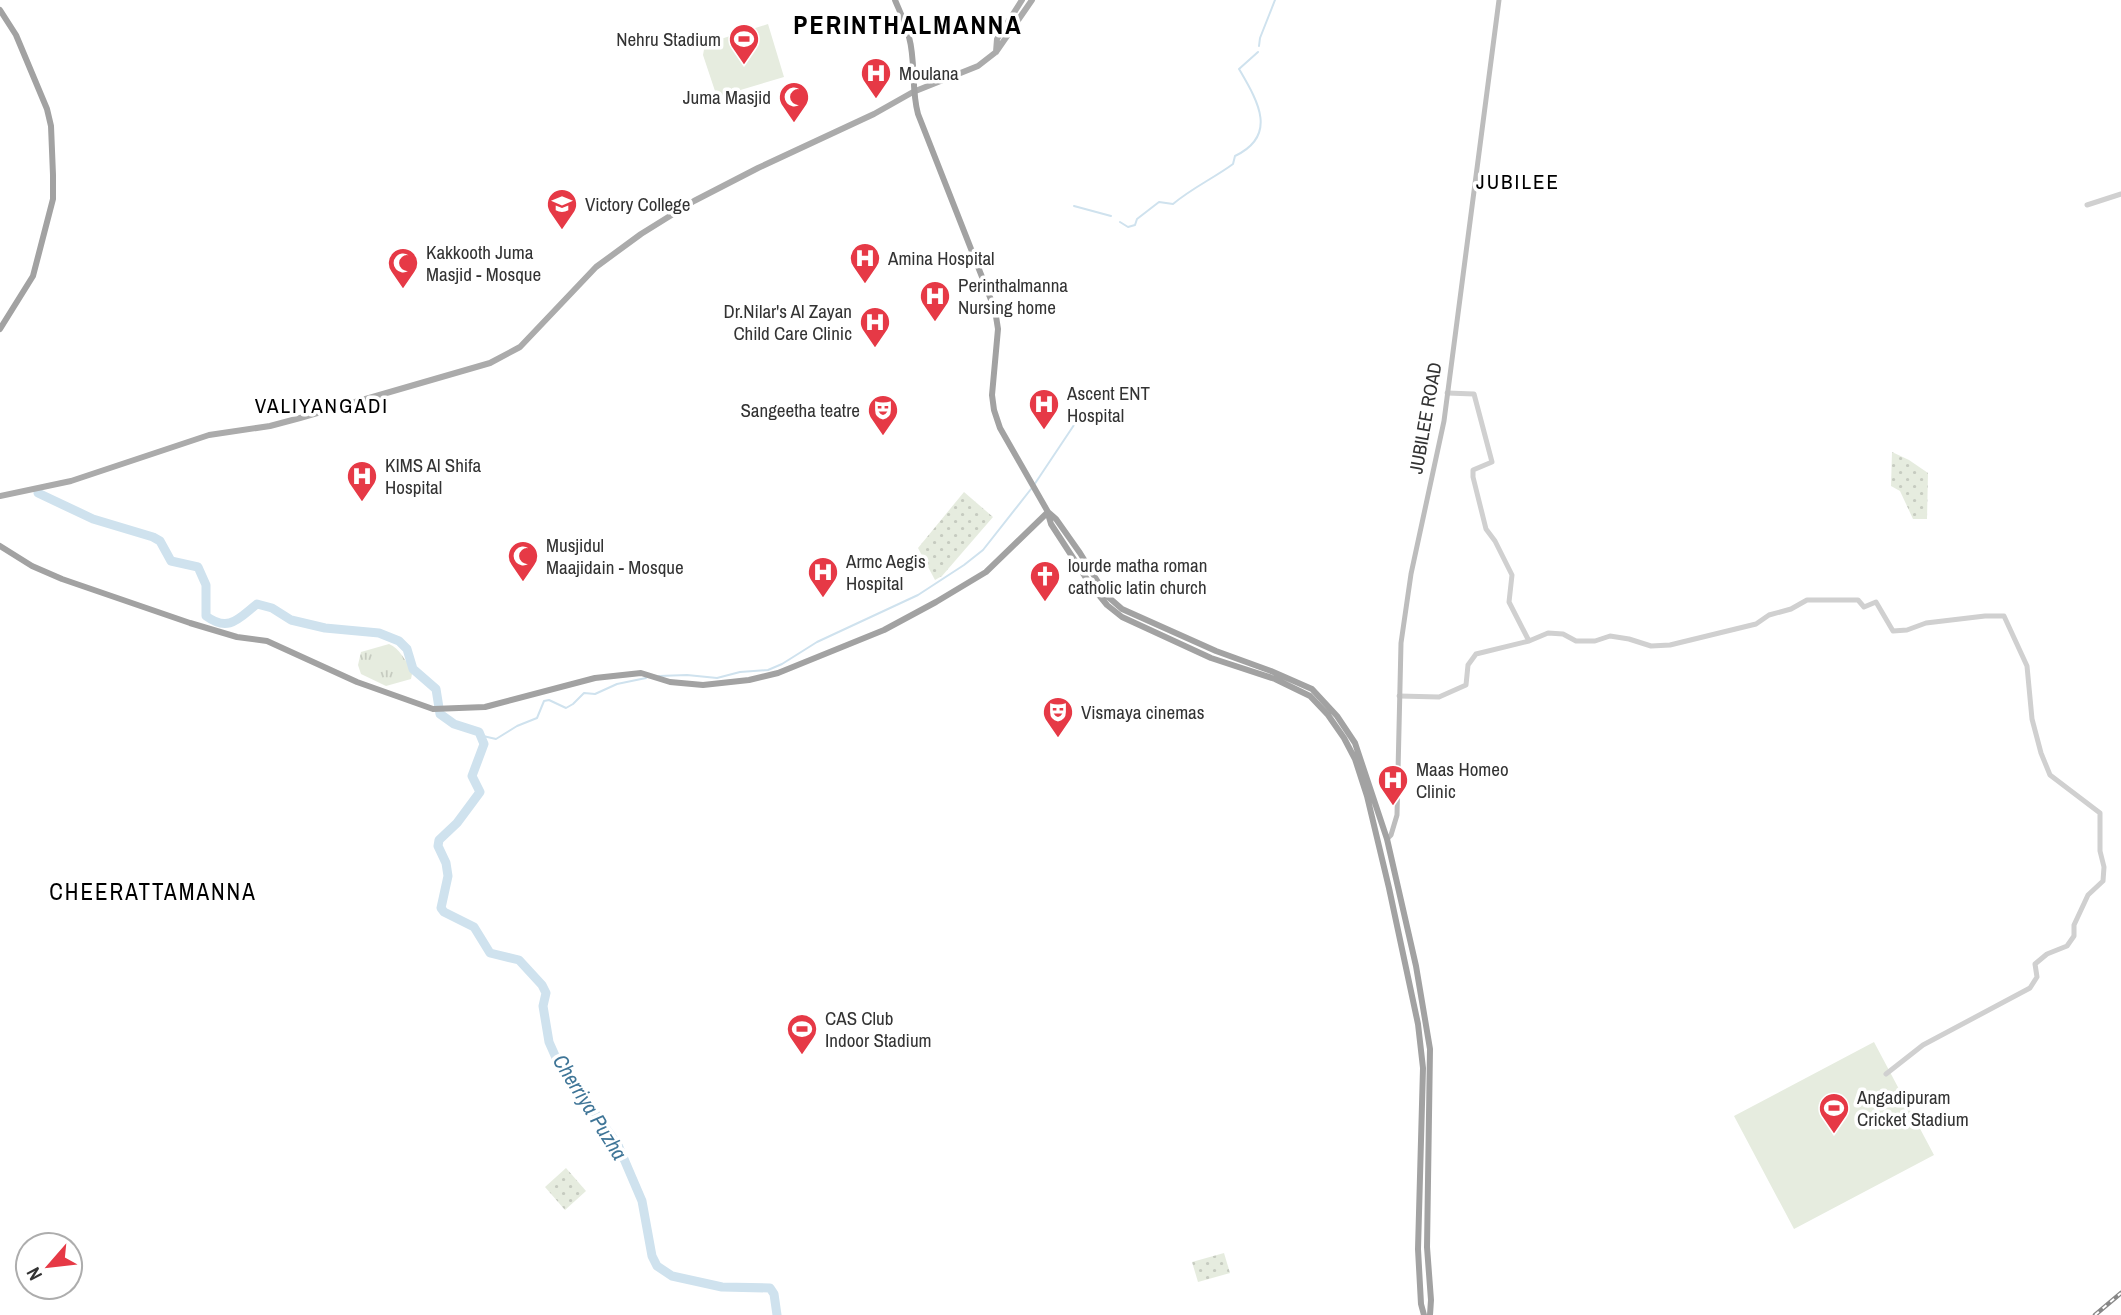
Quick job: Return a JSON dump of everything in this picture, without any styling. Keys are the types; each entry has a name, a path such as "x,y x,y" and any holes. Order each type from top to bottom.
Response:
{"highway":[{"path":"895,0 909,36 913,60 913,92 927,140 995,310 998,330 992,396 994,410 1000,428 1048,512 1072,542 1103,596 1122,617 1212,658 1275,679 1310,696 1334,723 1355,759 1367,796 1408,973 1422,1057 1418,1249 1424,1315"},
{"path":"0,10 16,35 47,110 51,126 53,199 33,276 0,329"},
{"path":"0,546 21,560 55,576 190,623 237,637 267,641 357,682 433,709 490,706 595,678 641,673 670,682 703,685 749,680 778,673 884,630 986,572 1048,512"},
{"path":"1103,596 1122,609 1312,690 1337,716 1355,743 1387,839 1416,966 1430,1049 1427,1263 1432,1300 1430,1315"},
{"path":"1377,841 1382,845 1387,839"}],"main road":[{"path":"996,52 997,39 1022,0"},
{"path":"0,496 71,481 192,440 270,426 490,363 520,347 596,267 656,224 694,201 874,114 913,92 978,66 996,52 1032,0"},
{"name":"JUBILEE ROAD","path":"1387,839 1391,835 1397,815 1401,643 1411,574 1444,421 1499,0"}],"street":[{"path":"2087,205 2121,194"},
{"path":"1447,393 1474,394 1492,461 1473,470 1473,477 1486,529 1495,541 1511,575 1509,602 1529,641"},
{"path":"1399,696 1433,698 1444,695 1466,685 1468,665 1476,654 1529,641 1548,633 1563,634 1576,641 1595,641 1610,636 1651,646 1670,645 1756,624 1769,615 1791,609 1807,600 1858,600 1864,607 1876,603 1894,631 1926,623 2004,616 2027,666 2032,719 2050,775 2100,813 2103,881 2088,895 2074,925 2074,936 2067,946 2047,954 2035,964 2037,977 2030,989 1923,1045 1886,1074"}],"green space":[{"name":"Nehru Stadium","path":"768,24 784,77 717,97 703,55 705,44"},
{"path":"1892,452 1928,473 1927,519 1913,519 1900,491 1891,486"},
{"path":"964,492 993,517 942,576 935,580 918,548"},
{"path":"389,644 396,648 413,669 411,679 386,686 361,674 358,665 361,652"},
{"name":"Angadipuram Cricket Stadium","path":"1874,1042 1934,1155 1794,1229 1734,1116"},
{"path":"566,1168 586,1191 565,1210 545,1187"},
{"path":"1224,1253 1230,1273 1198,1282 1192,1262"}],"waterway":[{"path":"1259,46 1275,0"},
{"path":"1120,222 1128,227 1135,225 1137,219 1159,202 1173,204 1233,164 1235,156 1249,148 1257,138 1260,116 1239,69 1258,52"},
{"path":"1074,206 1111,216"},
{"path":"1034,485 1082,413"},
{"path":"659,676 717,678 740,672 768,670 782,664 817,642 918,595 964,565 983,550 1031,489"},
{"name":"Cherriya Puzha","path":"38,493 93,519 153,537 160,541 171,561 198,567 206,585 206,616 214,621 233,622 257,604 272,608 291,620 325,628 379,633 399,641 407,649 413,669 436,689 440,714 454,724 479,732 484,744 472,776 480,792 457,823 439,840 438,846 446,863 448,876 441,908 474,927 490,953 519,960 542,985 546,993 543,1006 549,1042 557,1060 618,1145 642,1201 652,1256 657,1266 672,1276 722,1287 770,1288 774,1294 777,1315"},
{"path":"483,736 496,739 537,718 544,701 549,700 566,708 584,693 595,694 617,684 646,678"}],"railway":[{"path":"2095,1315 2121,1293"}],"place":[{"name":"Nehru Stadium","path":"744,66"},
{"name":"Moulana","path":"876,100"},
{"name":"Juma Masjid","path":"794,124"},
{"name":"Victory College","path":"562,231"},
{"name":"Amina Hospital","path":"865,285"},
{"name":"Kakkooth Juma Masjid - Mosque","path":"403,290"},
{"name":"Perinthalmanna Nursing home","path":"935,323"},
{"name":"Dr.Nilar's Al Zayan Child Care Clinic","path":"875,349"},
{"name":"Ascent ENT Hospital","path":"1044,431"},
{"name":"Sangeetha teatre","path":"883,437"},
{"name":"KIMS Al Shifa Hospital","path":"362,503"},
{"name":"Musjidul Maajidain - Mosque","path":"523,583"},
{"name":"Armc Aegis Hospital","path":"823,599"},
{"name":"lourde matha roman catholic latin church","path":"1045,603"},
{"name":"Vismaya cinemas","path":"1058,739"},
{"name":"Maas Homeo Clinic","path":"1393,807"},
{"name":"CAS Club Indoor Stadium","path":"802,1056"},
{"name":"Angadipuram Cricket Stadium","path":"1834,1135"}],"district":[{"name":"PERINTHALMANNA","path":"908,24"},
{"name":"JUBILEE","path":"1518,181"},
{"name":"VALIYANGADI","path":"322,405"},
{"name":"CHEERATTAMANNA","path":"153,891"}]}
